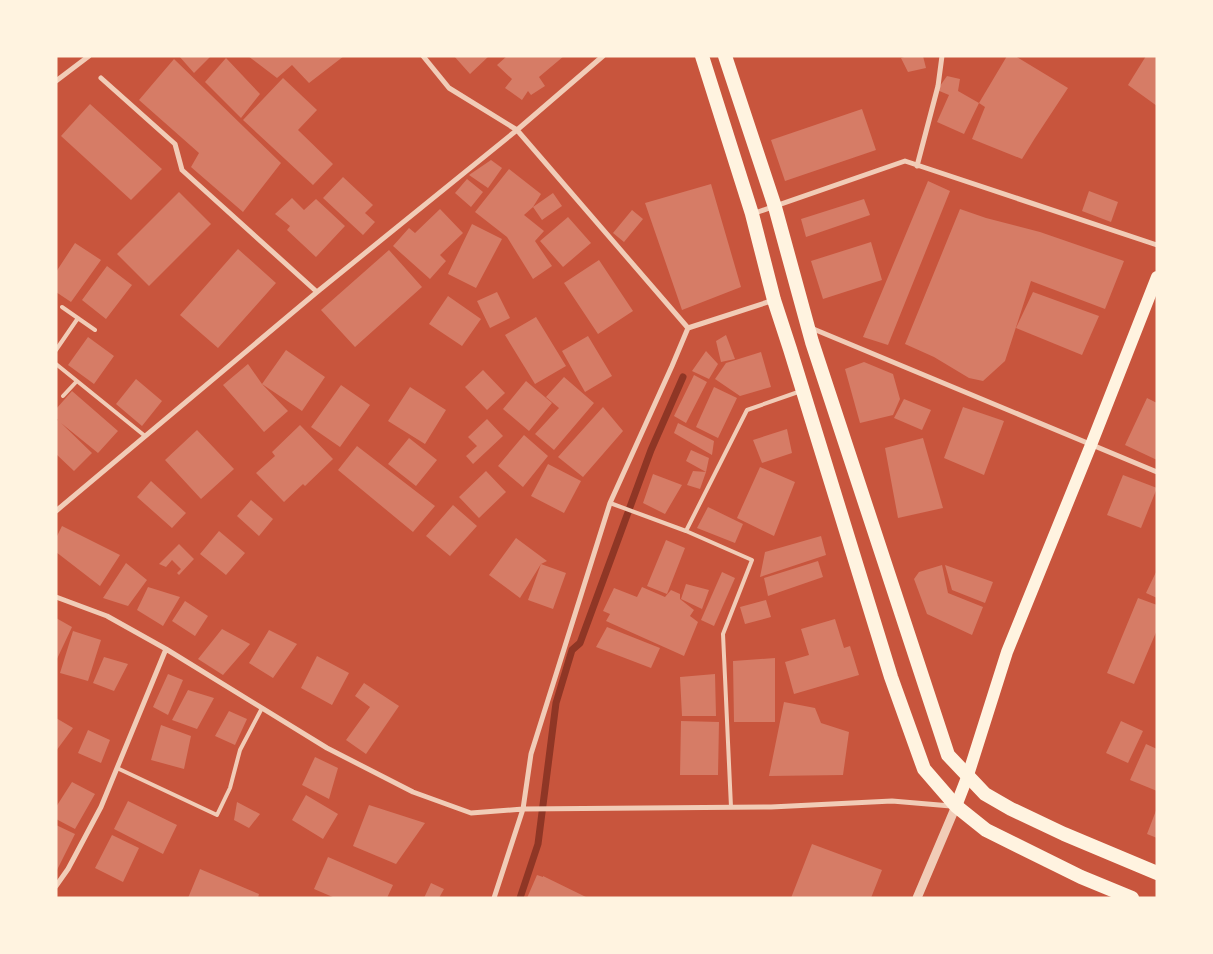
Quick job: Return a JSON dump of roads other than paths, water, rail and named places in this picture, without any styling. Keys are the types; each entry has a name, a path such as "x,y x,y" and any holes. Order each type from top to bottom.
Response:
{"highway":[{"path":"702,56 752,214 774,300 891,677 924,769 956,806 986,830 1081,877 1132,898"},
{"path":"725,56 775,207 807,326 948,755 986,794 1011,809 1064,834 1157,873"}],"main road":[{"path":"956,806 968,776 1006,652 1091,445 1157,277"}],"street":[{"path":"56,81 89,56"},
{"path":"423,56 449,88 517,130 688,328"},
{"path":"56,510 318,292 517,130 603,56"},
{"path":"917,166 937,90 942,56"},
{"path":"101,78 175,144 182,170 318,292"},
{"path":"752,214 905,162 1157,245"},
{"path":"494,898 522,809 531,754 610,503 688,328 774,300"},
{"path":"807,326 1157,472"},
{"path":"56,597 107,616 327,748 413,792 471,813 522,809 771,807 892,801 956,806 916,898"},
{"path":"56,886 68,869 101,807 166,650"}],"lane":[{"path":"62,307 95,330"},
{"path":"56,350 78,318"},
{"path":"56,364 146,436"},
{"path":"63,396 77,381"},
{"path":"686,531 746,410 803,391"},
{"path":"610,503 686,531 752,560 723,634 731,808"},
{"path":"117,768 217,814 230,788 240,750 262,708"}],"waterway":[{"path":"520,898 538,844 556,703 572,650 580,643 651,450 683,377"}]}
